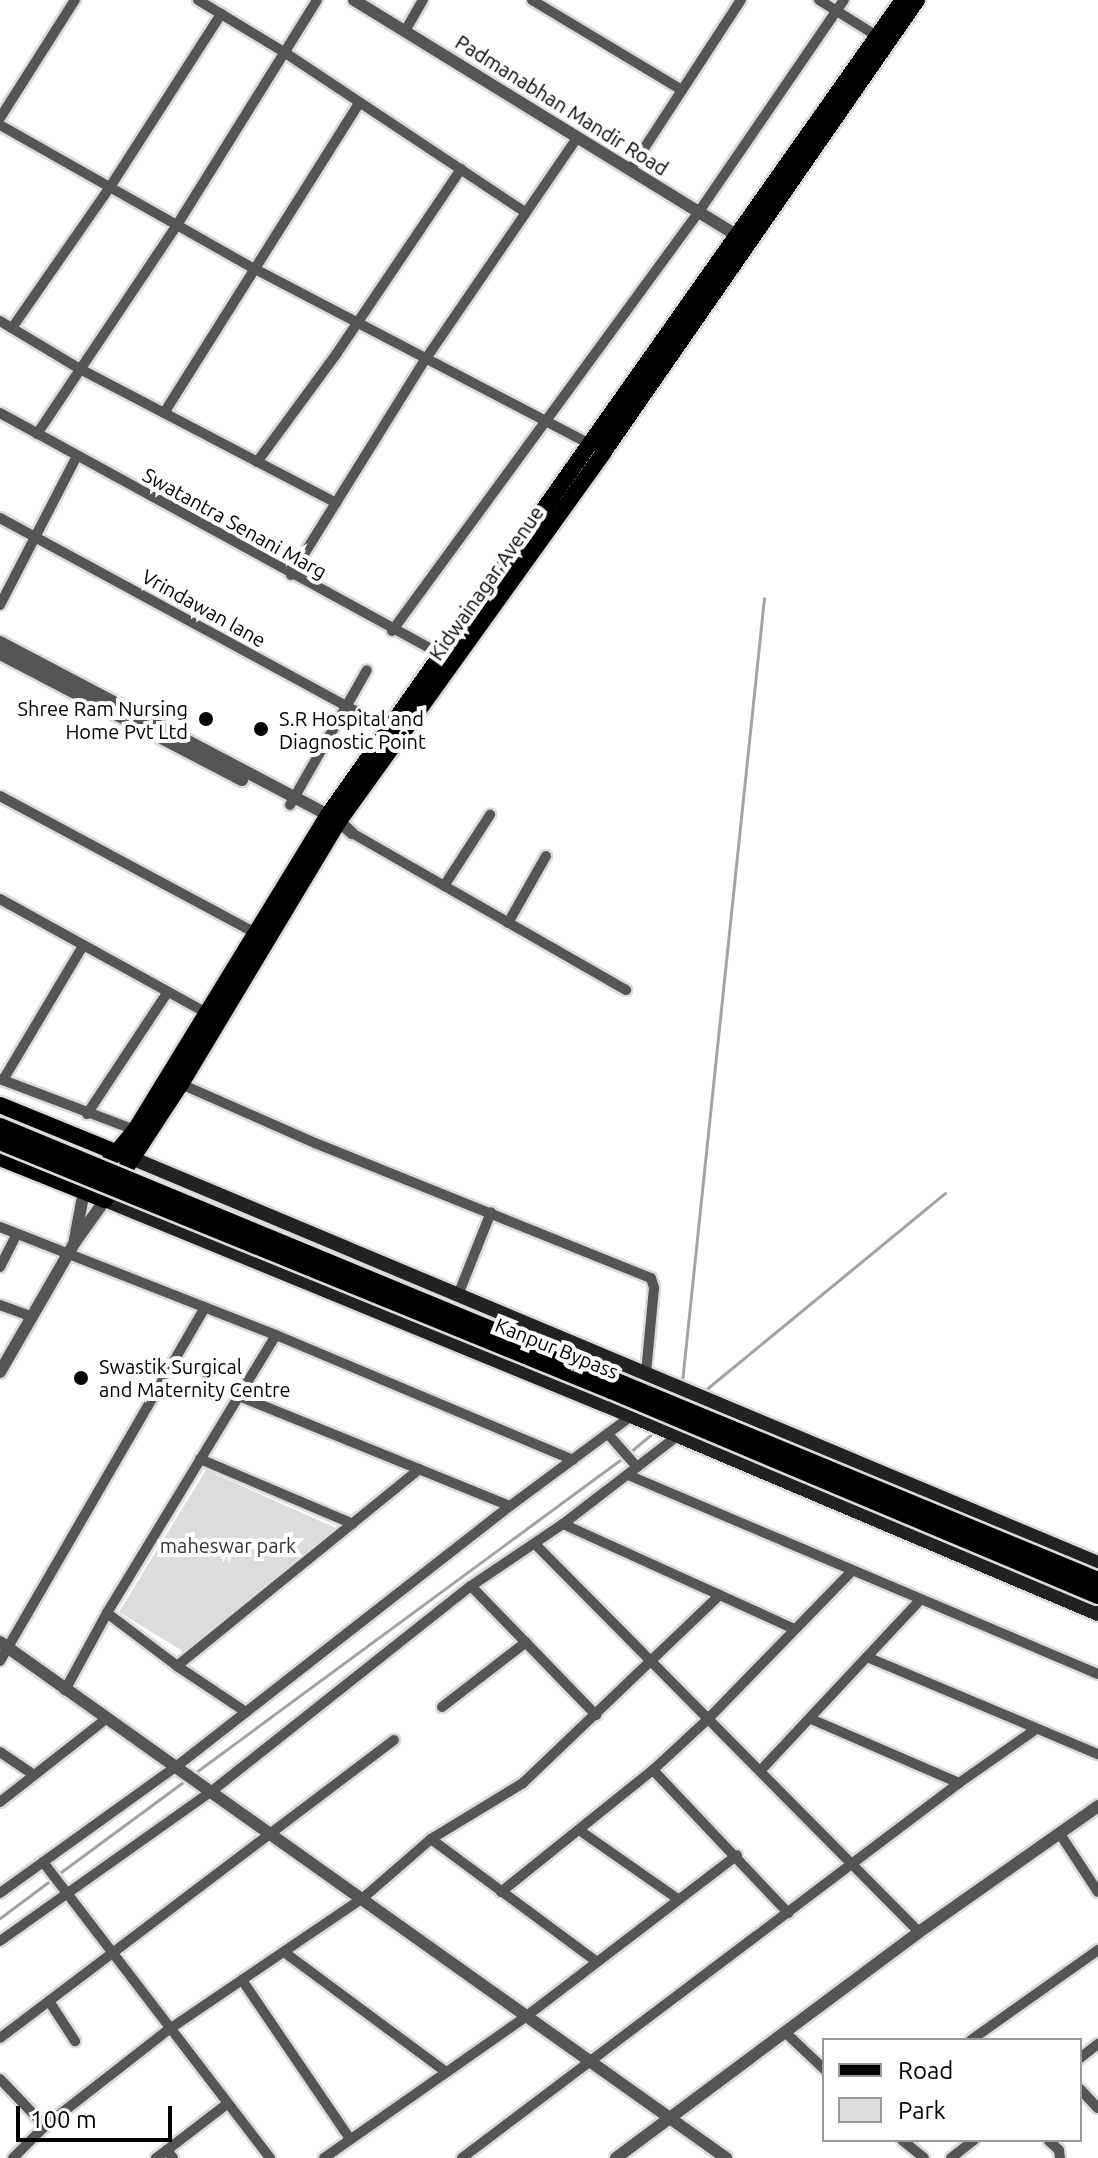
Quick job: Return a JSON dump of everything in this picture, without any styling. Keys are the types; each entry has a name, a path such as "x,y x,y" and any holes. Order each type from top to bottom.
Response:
{"main road":[{"name":"Kidwainagar Avenue","path":"882,40 903,0"},
{"name":"Kidwainagar Avenue","path":"84,1191 118,1153 214,1018 331,822 597,449 882,40 917,0"},
{"name":"Kidwainagar Avenue","path":"105,1200 181,1084 257,934 391,730 449,659"},
{"path":"0,1105 1098,1563"},
{"name":"Kanpur Bypass","path":"0,1126 1098,1580"},
{"name":"Kanpur Bypass","path":"0,1142 611,1391 1098,1596"},
{"path":"0,1158 636,1418 1098,1614"}],"street":[{"path":"0,118 75,0"},
{"path":"198,0 284,52 358,105 525,212"},
{"path":"37,434 177,225 317,0"},
{"name":"Padmanabhan Mandir Road","path":"354,0 743,238"},
{"path":"405,31 423,0"},
{"path":"532,0 682,90"},
{"path":"630,170 741,0"},
{"path":"819,0 882,40"},
{"path":"392,631 698,213 844,0"},
{"path":"12,328 110,187 221,14"},
{"path":"164,413 358,105"},
{"path":"0,125 253,268 597,449"},
{"path":"291,575 425,360 577,138"},
{"path":"257,462 337,353 356,320 461,169"},
{"path":"0,321 80,369 336,503"},
{"name":"Swatantra Senani Marg","path":"0,413 392,631 449,659"},
{"path":"0,605 77,456"},
{"name":"Vrindawan lane","path":"0,518 391,730"},
{"path":"0,642 352,833 626,990"},
{"path":"0,654 292,801"},
{"path":"292,801 344,705 367,670"},
{"path":"0,796 257,934"},
{"path":"444,886 490,815"},
{"path":"508,923 546,856"},
{"path":"0,899 214,1018"},
{"path":"83,946 2,1079 135,1130"},
{"path":"87,1114 167,993"},
{"path":"181,1084 315,1143 651,1278 654,1288 646,1373"},
{"path":"72,1247 84,1191"},
{"path":"0,1372 72,1247 105,1200"},
{"path":"458,1295 491,1212"},
{"path":"0,1227 72,1247 205,1308 573,1460"},
{"path":"0,1267 17,1234"},
{"path":"0,1305 33,1317"},
{"path":"0,1661 4,1644 205,1308"},
{"path":"65,1690 107,1613 276,1335"},
{"path":"239,1396 510,1506"},
{"path":"0,1893 181,1769 246,1712 510,1506 573,1460 612,1438 636,1418"},
{"path":"0,1941 61,1890 208,1788 471,1586 563,1524 633,1471 671,1434"},
{"path":"612,1438 628,1458 633,1471 851,1572 1098,1674"},
{"path":"200,1459 353,1524"},
{"path":"177,1666 419,1469"},
{"path":"563,1524 794,1629"},
{"path":"535,1544 919,1932"},
{"path":"501,1892 653,1770 708,1719 851,1572"},
{"path":"471,1586 596,1715"},
{"path":"13,2158 45,2126 168,2030 363,1898 431,1839 523,1783 720,1595"},
{"path":"761,1770 919,1601"},
{"path":"107,1613 177,1666 246,1712"},
{"path":"442,1707 526,1642"},
{"path":"4,1644 726,2158"},
{"path":"867,1657 1098,1754"},
{"path":"0,1802 107,1718"},
{"path":"811,1719 959,1783"},
{"path":"462,2158 855,1865 959,1783 1036,1729"},
{"path":"0,2038 394,1740"},
{"path":"0,1752 34,1775"},
{"path":"653,1770 737,1855 788,1913"},
{"path":"616,2158 919,1932 1098,1806"},
{"path":"579,1830 678,1899"},
{"path":"1060,1834 1098,1892"},
{"path":"431,1839 596,1961"},
{"path":"324,2158 528,2015 737,1855"},
{"path":"45,1865 168,2030 270,2158"},
{"path":"974,2038 1098,1950"},
{"path":"284,1952 446,2072"},
{"path":"242,1980 350,2139"},
{"path":"49,2001 75,2041"},
{"path":"785,2032 822,2067"},
{"path":"1082,2056 1098,2044"},
{"path":"0,2079 45,2126"},
{"path":"1082,2091 1098,2108"},
{"path":"156,2158 170,2154 227,2104"},
{"path":"904,2142 924,2158"},
{"path":"951,2158 971,2142"},
{"path":"1050,2142 1059,2150 1060,2158"}],"green space":[{"name":"maheswar park","path":"206,1470 338,1529 186,1653 119,1612"}],"waterway":[{"path":"682,1382 764,598"},
{"path":"704,1391 945,1193"},
{"path":"630,1452 655,1431"},
{"path":"192,1775 624,1457"},
{"path":"57,1875 186,1780"},
{"path":"0,1918 51,1880"}],"place":[{"name":"Shree Ram Nursing Home Pvt Ltd","path":"206,719"},
{"name":"S.R Hospital and Diagnostic Point","path":"261,729"},
{"name":"Swastik Surgical and Maternity Centre","path":"81,1378"}]}
